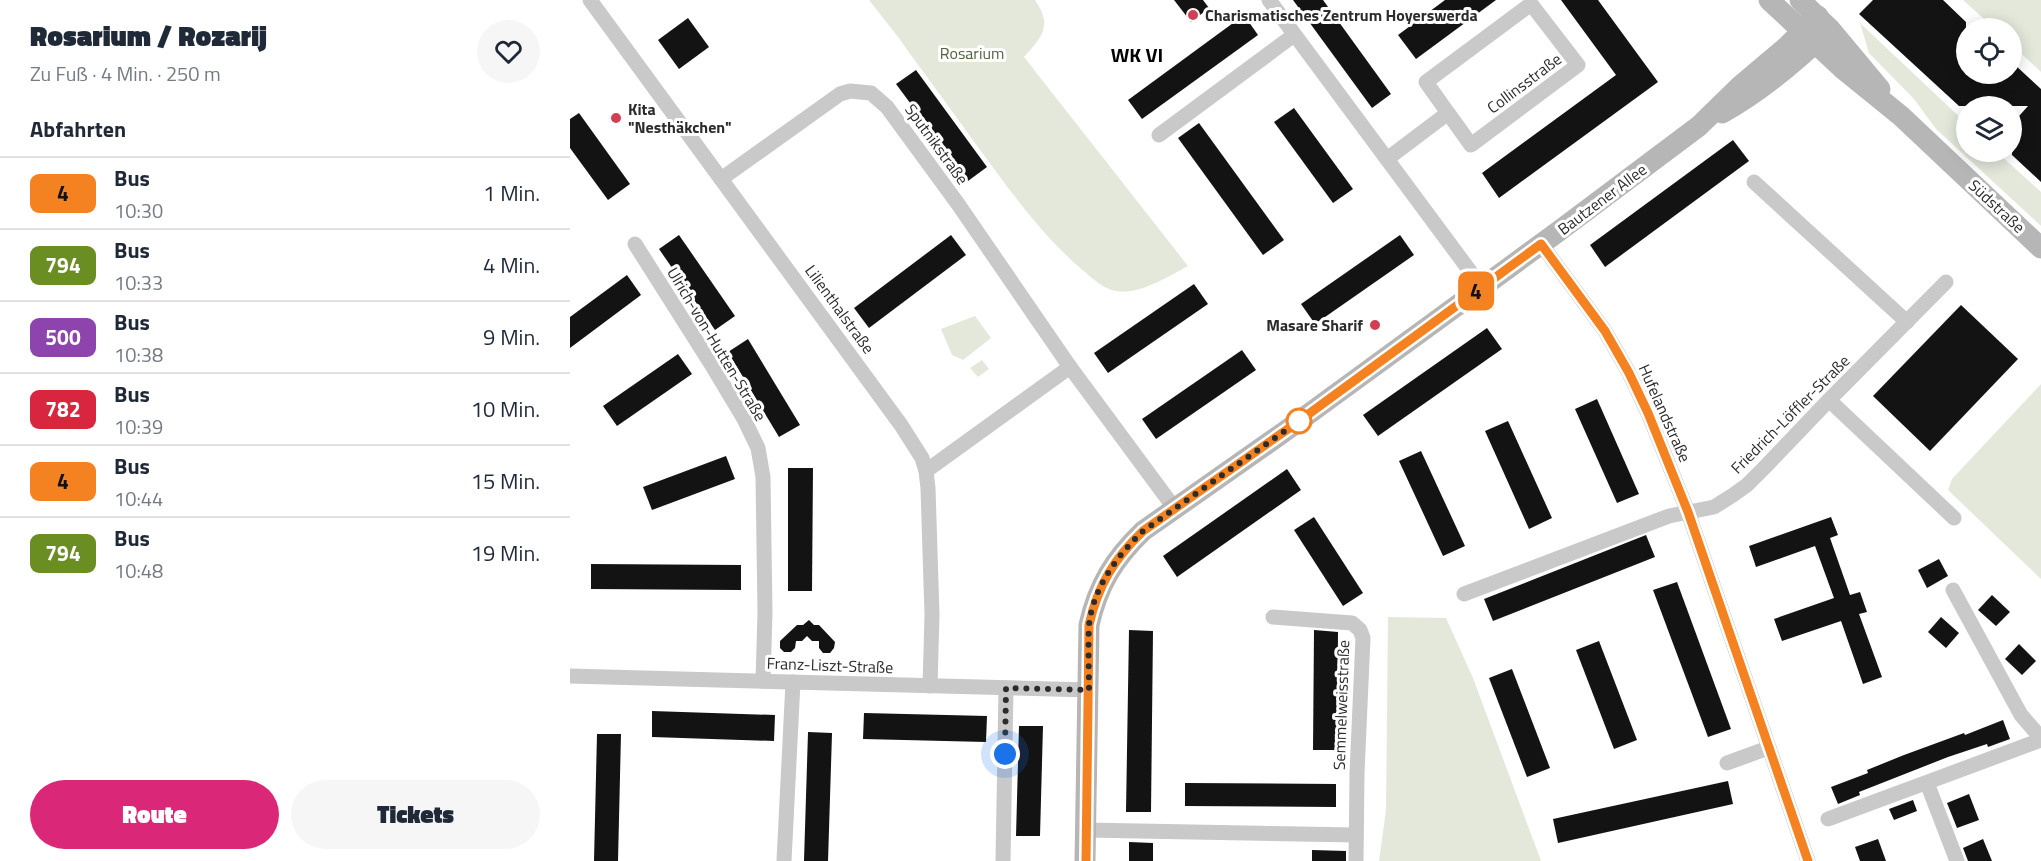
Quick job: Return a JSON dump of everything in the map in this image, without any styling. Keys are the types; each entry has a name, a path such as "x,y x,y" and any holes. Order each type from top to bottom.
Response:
{"street":[{"name":"Lilienthalstraße","path":"590,0 902,425 922,458 926,471 932,615 930,686"},
{"path":"1269,0 1481,286"},
{"name":"Südstraße","path":"1769,0 1854,56 1901,116 2041,248"},
{"name":"Südstraße","path":"1800,0 1816,30"},
{"name":"Collinsstraße","path":"1531,4 1578,65 1471,145 1448,113 1426,82 1531,4"},
{"name":"Bautzener Allee","path":"1086,861 1089,625 1102,583 1123,550 1143,531 1306,416 1699,126 1740,86 1785,48 1816,30"},
{"path":"1159,135 1294,35"},
{"name":"Sputnikstraße","path":"721,179 840,94 850,91 871,93 887,107 958,204 1070,367 1175,509"},
{"path":"1387,159 1448,113"},
{"path":"1754,182 1907,322"},
{"name":"Ulrich-von-Hutten-Straße","path":"635,244 711,364 744,419 758,448 763,477 765,613 763,681"},
{"name":"Hufelandstraße","path":"1541,244 1605,331 1648,413 1688,512 1808,861"},
{"name":"Friedrich-Löffler-Straße","path":"1688,512 1713,507 1747,485 1947,282"},
{"path":"926,471 1070,367"},
{"path":"1829,400 1954,518"},
{"path":"1464,594 1569,552 1669,516 1688,512"},
{"path":"1828,819 2041,739 2021,715 1953,590"},
{"name":"Semmelweisstraße","path":"1273,617 1344,621 1352,623 1360,630 1363,638 1356,861"},
{"name":"Franz-Liszt-Straße","path":"570,676 1089,690"},
{"path":"784,861 793,682"},
{"path":"1003,861 1006,688"},
{"path":"1727,763 1768,748"},
{"path":"1927,783 1957,861"},
{"path":"1086,830 1356,836"}],"green space":[{"name":"Rosarium","path":"869,0 1035,0 1043,17 1043,31 1024,57 1188,266 1144,288 1125,292 1107,288 1092,278 1060,249 1027,212"},
{"path":"1963,0 2041,0 2041,72 2022,54 2022,18 1983,18"},
{"path":"1860,23 1956,114 1956,147 1936,129 1914,99 1869,53"},
{"path":"1972,162 2008,162 2041,192 2041,226"},
{"path":"975,316 991,338 963,360 952,355 941,329"},
{"path":"982,360 989,369 978,377 970,368"},
{"path":"2041,384 2041,579 1948,490 1952,479"},
{"path":"1388,617 1446,618 1473,678 1541,861 1379,861 1386,810"}],"building":[{"name":"Charismatisches Zentrum Hoyerswerda","path":"1174,0 1203,0 1209,8 1191,22"},
{"path":"1293,0 1323,0 1391,94 1372,108"},
{"path":"1445,0 1496,0 1416,59 1398,35"},
{"path":"1561,0 1598,0 1658,82 1499,198 1482,173 1616,75"},
{"path":"1873,0 1943,0 1962,18 1956,18 1956,84 2022,84 2022,71 2041,89 2041,182 2020,162 2022,162 2022,113 2028,106 2022,106 2022,96 1956,96 1956,103 1859,14"},
{"path":"1244,15 1258,35 1142,119 1128,100"},
{"path":"688,18 709,47 679,69 658,40"},
{"path":"916,70 987,167 968,181 896,84"},
{"path":"1294,108 1353,189 1333,203 1274,122"},
{"path":"579,113 630,184 608,200 570,148 570,119"},
{"path":"1199,123 1284,240 1263,255 1178,138"},
{"path":"1733,140 1749,161 1605,267 1590,245"},
{"path":"679,235 735,316 715,330 659,249"},
{"path":"951,235 966,255 869,328 854,308"},
{"path":"1400,235 1414,255 1315,324 1301,304"},
{"path":"627,275 641,295 570,348 570,317"},
{"path":"1194,284 1208,304 1108,373 1094,353"},
{"path":"1961,305 2018,359 1930,451 1873,396"},
{"path":"1487,328 1502,349 1378,436 1363,415"},
{"path":"748,339 800,425 779,437 728,352"},
{"path":"1242,350 1256,370 1156,439 1142,419"},
{"path":"678,354 692,374 617,426 603,406"},
{"path":"1597,399 1639,494 1617,503 1575,409"},
{"path":"1508,421 1552,518 1529,529 1485,431"},
{"path":"1421,451 1465,546 1443,556 1399,461"},
{"path":"726,456 735,479 652,510 643,487"},
{"path":"788,468 813,468 812,591 788,591"},
{"path":"1287,469 1301,490 1177,577 1163,556"},
{"path":"1314,517 1363,593 1343,606 1294,530"},
{"path":"1831,517 1838,535 1830,538 1850,595 1860,592 1867,612 1859,614 1882,677 1863,684 1841,621 1782,641 1774,619 1834,598 1815,546 1756,567 1749,546"},
{"path":"1646,535 1655,557 1493,621 1484,599"},
{"path":"1939,559 1948,576 1927,588 1918,570"},
{"path":"591,564 741,565 741,590 591,589"},
{"path":"1677,582 1731,729 1708,737 1653,590"},
{"path":"1992,595 2010,612 1996,626 1978,610"},
{"path":"1941,617 1959,633 1946,648 1928,632"},
{"path":"809,620 814,625 819,625 835,642 834,648 830,653 823,653 819,648 819,641 812,641 807,636 802,641 796,641 795,648 791,652 784,652 780,648 780,641 797,625 803,625"},
{"path":"1129,630 1153,631 1151,812 1126,812"},
{"path":"1314,630 1338,632 1337,750 1313,750"},
{"path":"1599,641 1637,740 1614,749 1576,650"},
{"path":"2019,644 2036,661 2022,675 2005,659"},
{"path":"1512,669 1550,768 1527,777 1489,678"},
{"path":"652,711 775,715 774,741 652,737"},
{"path":"864,713 987,716 986,742 863,739"},
{"path":"2003,720 2010,739 1948,757 1859,792 1860,795 1838,804 1831,787 1868,773 1867,770 1904,755"},
{"path":"1019,726 1043,726 1040,836 1016,836"},
{"path":"808,732 832,733 828,861 804,861"},
{"path":"597,734 621,734 618,861 594,861"},
{"path":"1728,781 1733,804 1558,843 1553,819"},
{"path":"1185,783 1336,784 1336,807 1185,806"},
{"path":"1969,794 1979,820 1957,828 1947,803"},
{"path":"1913,800 1917,811 1894,820 1889,809"},
{"path":"1878,839 1886,861 1860,861 1855,847"},
{"path":"1983,839 1992,861 1968,861 1963,848"},
{"path":"1129,842 1153,843 1153,861 1129,861"},
{"path":"1312,850 1346,851 1346,861 1312,861"}],"bus line":[{"name":"4","path":"1086,861 1089,625 1102,583 1123,550 1143,531 1295,424 1541,244 1605,331 1638,390 1648,413 1688,512 1808,861"}],"place":[{"name":"Charismatisches Zentrum Hoyerswerda","path":"1193,15"},
{"name":"Kita \"Nesthäkchen\"","path":"616,118"},
{"name":"Masare Sharif","path":"1375,325"}],"district":[{"name":"WK VI","path":"1137,55"}],"route":[{"path":"1005,754 1006,688 1089,690 1089,625 1094,604 1102,583 1123,550 1143,531 1299,421"}]}
